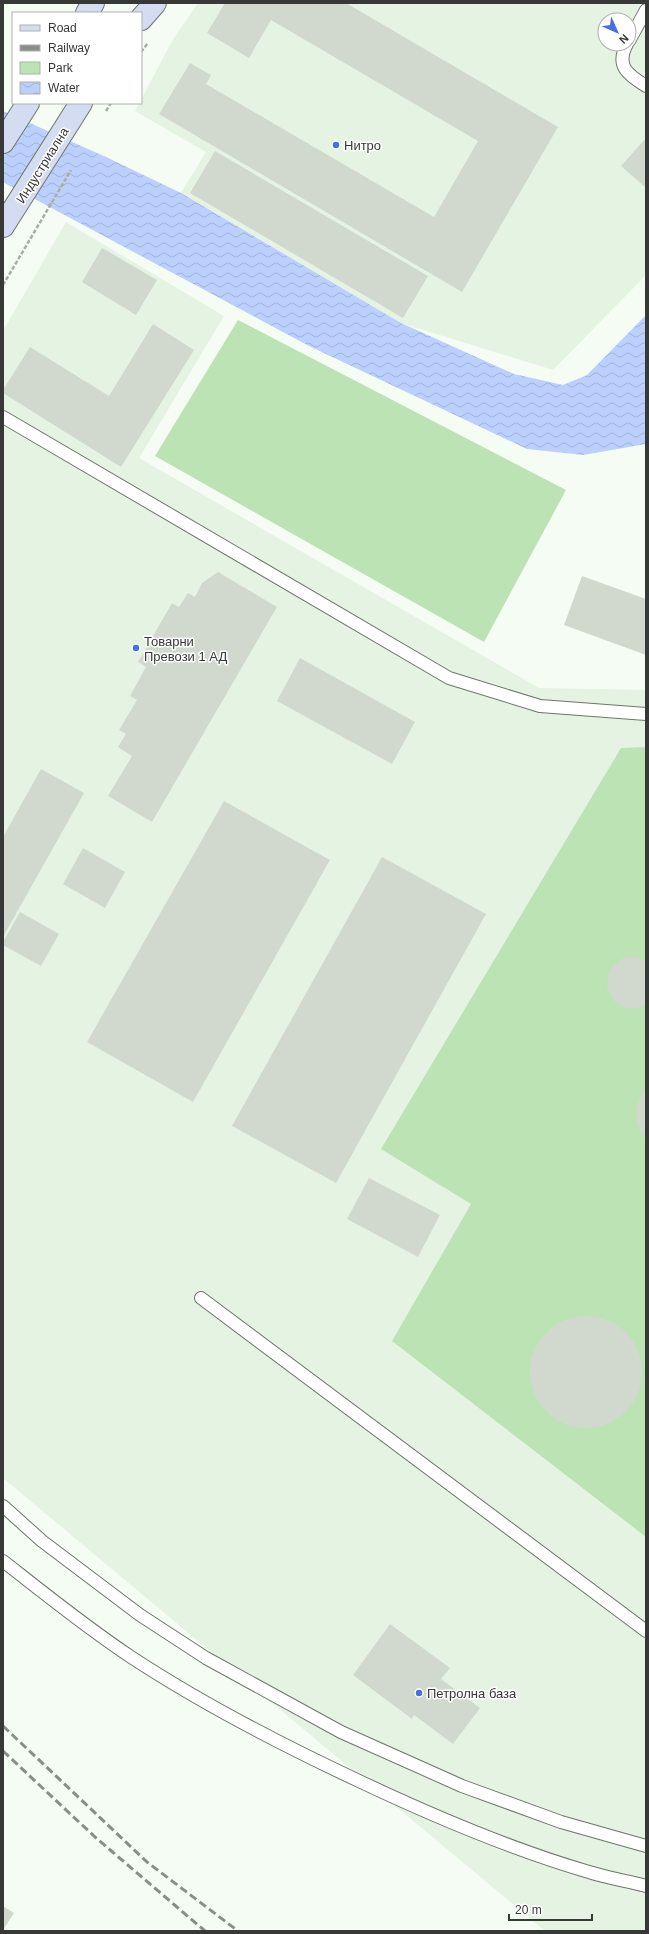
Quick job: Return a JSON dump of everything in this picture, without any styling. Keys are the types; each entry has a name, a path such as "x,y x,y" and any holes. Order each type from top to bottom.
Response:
{"main road":[{"path":"88,12 93,3"},
{"path":"137,12 142,3"},
{"path":"142,18 155,3"},
{"path":"3,142 27,104"},
{"name":"Индустриална","path":"3,226 80,104"}],"lane":[{"path":"637,26 646,10"},
{"path":"623,52 622,61 624,68 629,75 646,86"},
{"path":"3,417 449,678 540,706 646,714"},
{"path":"201,1298 646,1631"},
{"path":"3,1506 42,1541 140,1615 206,1658 341,1732 462,1786 561,1822 646,1846"},
{"path":"3,1561 130,1656 217,1710 291,1749 405,1802 485,1836 590,1872 646,1886"}],"path":[{"path":"103,116 110,104"},
{"path":"3,285 75,164"}],"shaded area":[{"path":"198,3 646,3 646,275 553,370 401,323 181,193 206,152 135,111 138,104 142,104 142,98 172,41"},
{"path":"66,222 224,316 139,458 539,688 646,690 646,1931 545,1931 3,1478 3,331"}],"green space":[{"path":"238,320 566,490 484,642 155,456"},
{"path":"646,747 646,1537 392,1341 471,1204 381,1149 621,748"}],"water":[{"path":"3,111 106,157 181,193 401,323 514,374 563,385 587,375 646,315 646,444 583,455 527,449 309,346 3,182"}],"building":[{"path":"225,3 346,3 558,127 462,292 159,114 190,63 211,75 206,84 434,217 478,141 271,20 249,58 207,33"},
{"path":"646,138 646,188 621,166"},
{"path":"215,151 428,276 403,318 190,193"},
{"path":"102,248 157,280 136,315 82,282"},
{"path":"153,324 194,350 121,467 3,393 3,390 30,347 109,396"},
{"path":"218,572 277,607 152,822 108,796 132,756 118,747 126,734 119,730 137,700 130,696 146,667 138,662 172,603 179,607 188,593 195,597 202,583"},
{"path":"582,576 646,599 646,655 564,625"},
{"path":"300,658 415,722 392,764 277,701"},
{"path":"41,769 84,793 3,937 3,837"},
{"path":"224,801 330,860 193,1102 87,1042"},
{"path":"83,848 125,872 105,908 63,884"},
{"path":"382,857 486,914 336,1183 232,1126"},
{"path":"20,912 59,934 41,966 3,945 3,942"},
{"path":"627,957 636,957 646,961 646,1004 639,1008 631,1009 615,1002 607,987 609,971 620,960"},
{"path":"646,1088 646,1140 642,1135 637,1122 637,1107"},
{"path":"369,1178 440,1215 418,1257 347,1219"},
{"path":"586,1316 608,1320 626,1332 638,1350 642,1372 638,1394 626,1412 608,1424 586,1428 564,1424 546,1412 534,1394 530,1372 534,1350 546,1332 564,1320"},
{"name":"Петролна база","path":"390,1624 450,1668 441,1679 480,1708 453,1744 414,1715 412,1719 353,1675"},
{"path":"3,1906 14,1913 3,1930"}],"railway":[{"path":"3,1726 147,1862 238,1931"},
{"path":"3,1751 95,1837 205,1931"}],"place":[{"name":"Нитро","path":"336,145"},
{"name":"Товарни Превози 1 АД","path":"136,648"},
{"name":"Петролна база","path":"419,1693"}]}
